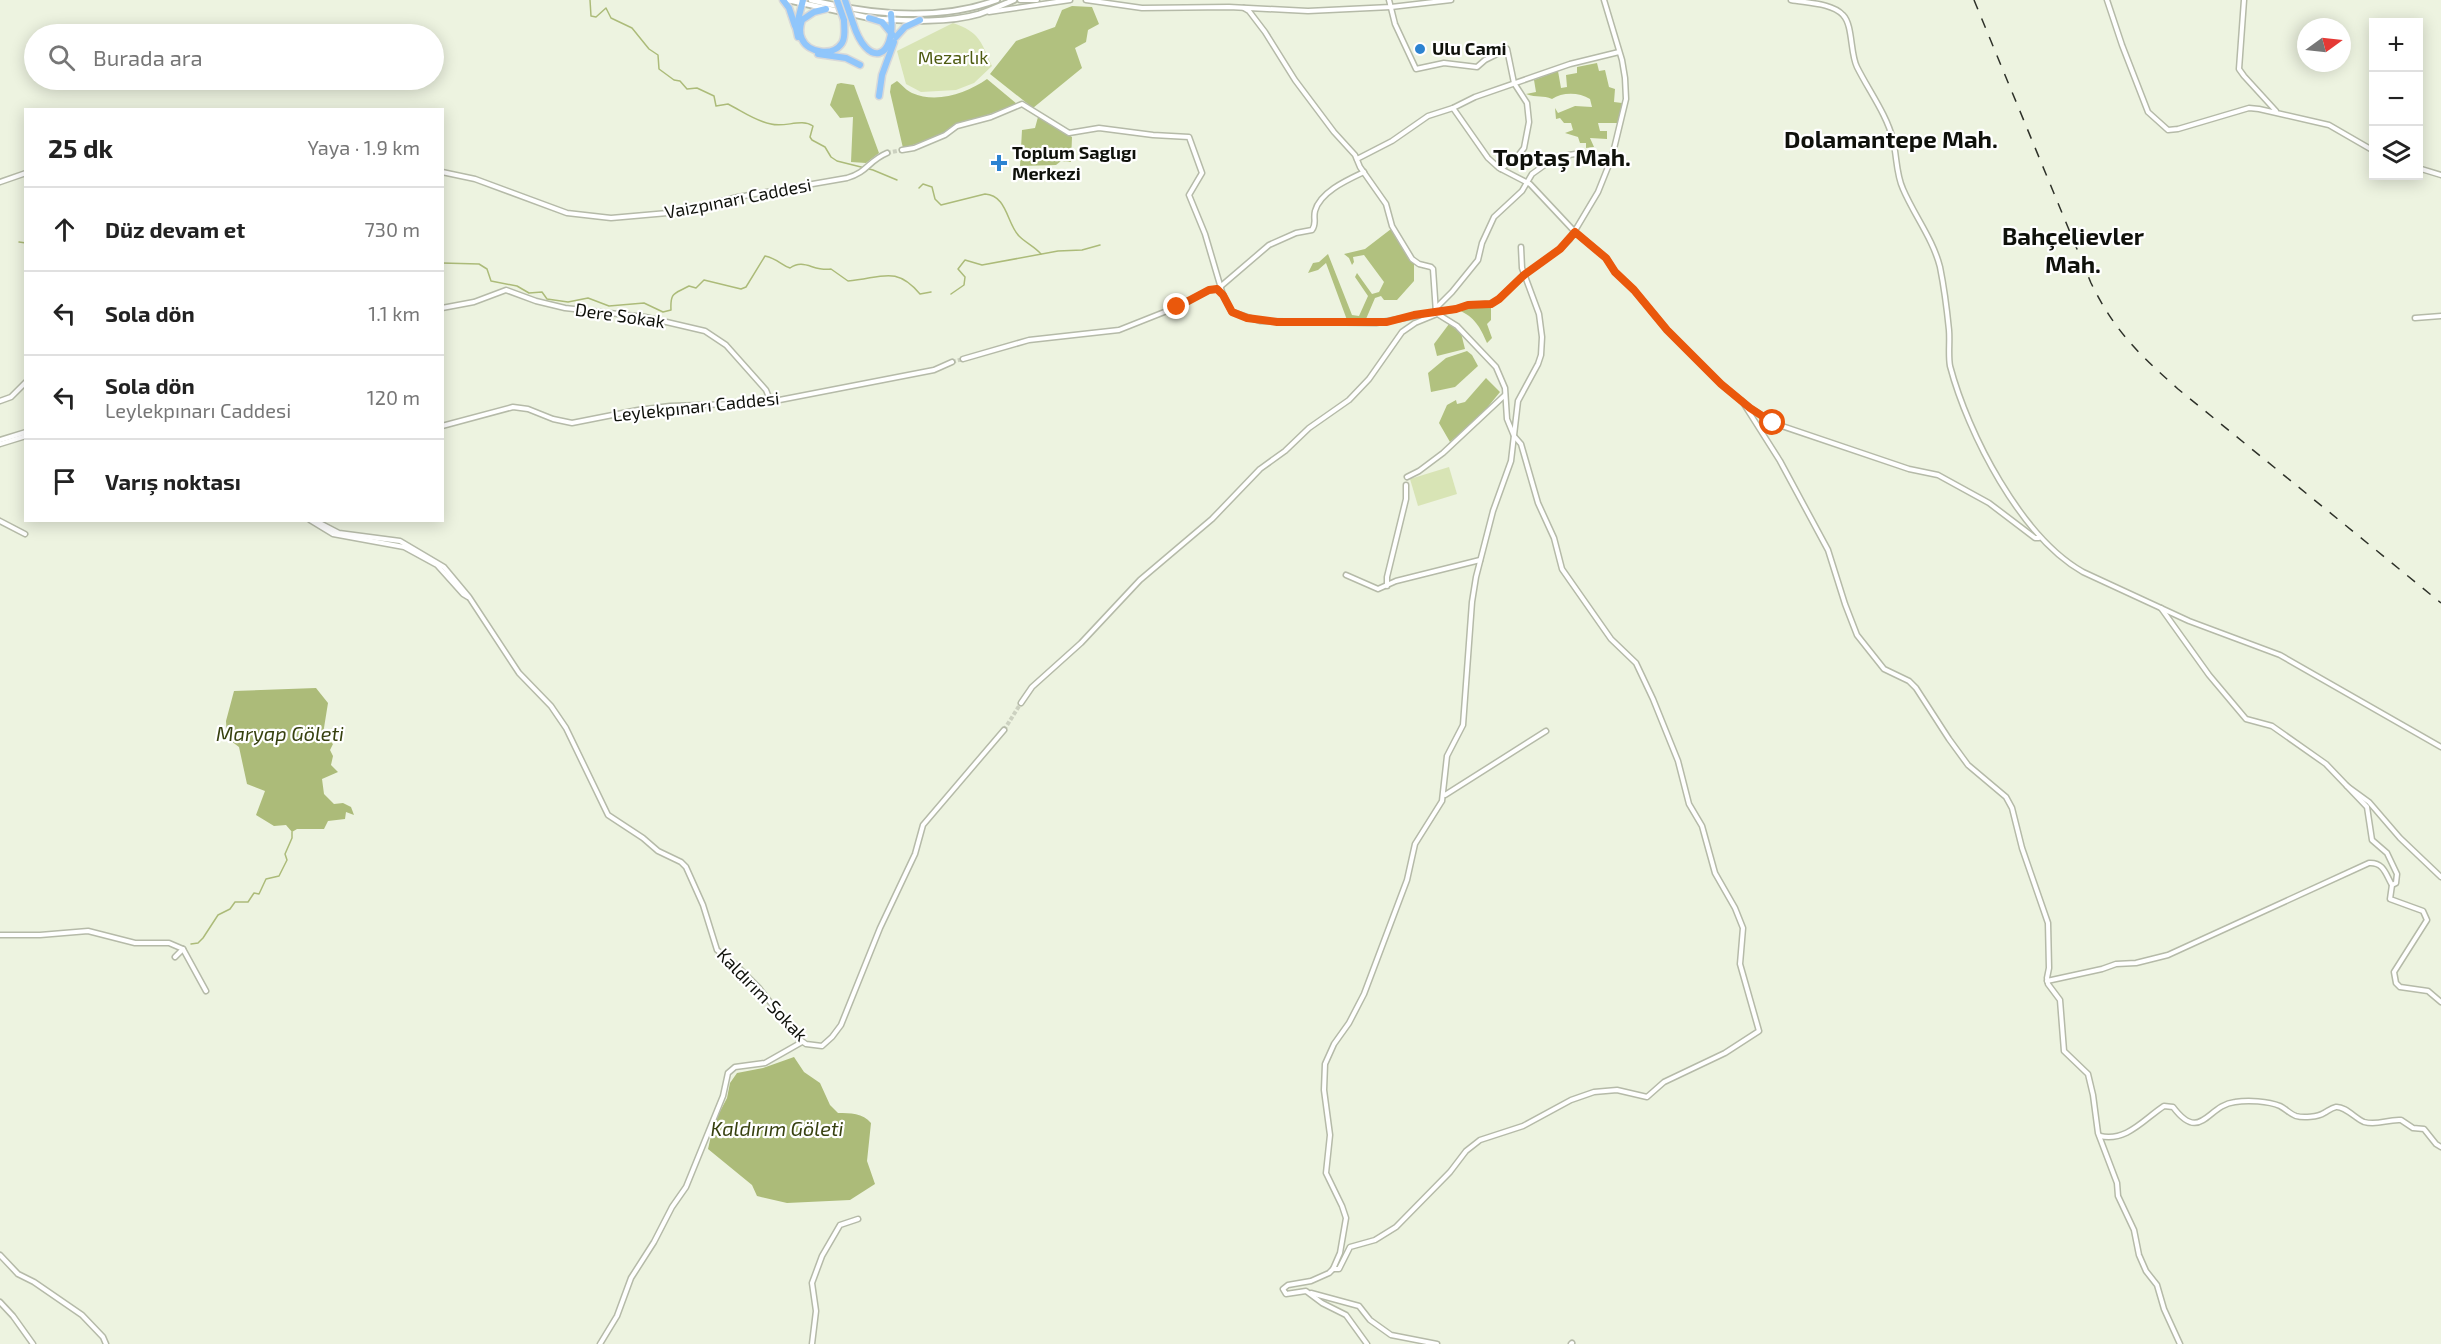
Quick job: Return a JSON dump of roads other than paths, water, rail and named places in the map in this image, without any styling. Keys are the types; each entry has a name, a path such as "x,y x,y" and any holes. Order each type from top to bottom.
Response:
{"highway":[{"path":"783,0 793,15 799,42 806,49 815,54 846,58 860,65"},
{"path":"806,2 800,33 804,43 814,49 829,52 841,45 844,37 844,20 837,0"},
{"path":"845,0 858,40 867,50 876,53 887,47 894,36 905,27 920,20"},
{"path":"796,28 806,2"},
{"path":"802,20 813,12 826,9"},
{"path":"879,96 894,36 894,17"},
{"path":"869,18 882,22 894,36"}],"main road":[{"path":"788,0 920,20 979,14 1014,0"},
{"path":"806,2 826,9 869,18 956,12 974,9 997,0"}],"street":[{"path":"1020,0 1037,0"},
{"path":"979,14 1070,0"},
{"path":"1086,0 1142,9 1229,4 1244,8 1308,11 1391,7 1451,0"},
{"path":"1389,0 1395,24 1416,69 1444,63 1477,67 1485,60 1507,49 1514,83 1527,103 1529,122 1524,147 1517,157 1501,170"},
{"path":"902,150 914,148 945,135 957,126 991,117 1022,104 1069,133 1087,128 1099,128 1189,137 1202,173 1189,195 1205,234 1219,288 1232,312 1260,321 1376,323 1468,305 1491,304 1524,275 1560,249 1575,232 1598,192 1612,157 1626,99 1625,78 1604,0"},
{"path":"1791,0 1830,8 1842,14 1848,22 1851,48 1856,64 1888,126 1903,188 1940,269 1949,329 1950,365 1968,420 2001,484 2040,538 2071,565 2189,621 2280,655 2441,747"},
{"path":"2107,0 2148,112 2168,130 2249,108 2277,112 2329,125 2369,149"},
{"path":"2244,0 2240,69 2277,112"},
{"path":"1244,8 1249,11 1263,30 1294,80 1357,159 1386,204 1392,226 1409,253 1419,264 1433,269 1436,311"},
{"path":"1357,159 1392,141 1428,116 1570,64 1619,52"},
{"path":"1453,108 1488,158 1501,170 1527,183 1575,232 1606,258 1615,272 1634,290 1667,330 1721,384 1742,401 1773,423 1909,469 1938,475 1989,503 2035,538 2040,538"},
{"name":"Vaizpınarı Caddesi","path":"444,172 475,179 567,213 620,218 678,212 738,197 847,178 862,173 874,159 887,153"},
{"path":"1021,703 1032,687 1081,643 1140,579 1212,519 1260,469 1285,451 1309,428 1349,400 1369,379 1402,332 1436,311 1478,260 1482,243 1494,217 1515,199 1535,171 1558,157 1575,154 1602,157"},
{"path":"2423,170 2441,175"},
{"path":"963,359 1029,340 1119,330 1177,307 1209,290 1219,288 1269,245 1296,233 1312,230 1316,225 1316,210 1324,198 1337,186 1364,172"},
{"path":"0,182 24,174"},
{"path":"1437,1344 1391,1335 1370,1320 1359,1306 1302,1290 1286,1294 1283,1289 1288,1285 1319,1279 1333,1269 1343,1241 1346,1218 1326,1173 1330,1135 1324,1090 1325,1064 1334,1044 1349,1023 1364,994 1407,880 1415,844 1438,809 1444,795 1447,756 1463,725 1472,602 1480,560 1495,503 1511,461 1518,401 1538,364 1541,346 1539,314 1524,275 1521,247"},
{"name":"Dere Sokak","path":"444,308 474,302 506,290 565,308 653,319 698,329 714,336 726,345 766,390 771,402"},
{"path":"1333,1269 1339,1269 1350,1247 1376,1240 1396,1227 1450,1173 1466,1150 1475,1143 1523,1126 1571,1100 1594,1092 1617,1090 1647,1096 1664,1082 1725,1053 1742,1043 1752,1033 1759,1031 1740,964 1743,928 1735,908 1715,873 1702,826 1689,804 1678,761 1661,718 1636,663 1611,639 1562,569 1554,538 1538,503 1521,444 1514,436 1506,410 1505,388 1496,367 1457,326 1436,311"},
{"path":"2415,318 2441,316"},
{"name":"Leylekpınarı Caddesi","path":"444,425 513,407 528,409 572,423 669,406 705,404 731,406 771,402 923,372 952,363"},
{"path":"0,401 11,397 24,384"},
{"path":"1407,477 1443,453 1506,395"},
{"path":"1742,401 1780,461 1828,550 1847,612 1857,635 1884,669 1909,681 1916,688 1967,764 2006,797 2047,917 2049,960 2047,981 2060,1000 2064,1051 2088,1074 2099,1136 2117,1183 2118,1196 2134,1230 2139,1256 2146,1271 2157,1285 2164,1309 2180,1344"},
{"path":"0,442 24,435"},
{"path":"1387,585 1387,577 1407,499 1406,485"},
{"path":"0,521 25,534"},
{"name":"Kaldırım Sokak","path":"316,522 339,533 406,544 444,567 469,597 519,673 551,706 566,728 608,816 644,838 658,851 681,862 686,867 703,905 717,950 742,970 759,988 802,1042 817,1047 830,1040 844,1018 880,928 915,854 923,825 1004,730"},
{"path":"1346,575 1378,589 1396,581 1480,560"},
{"path":"2160,607 2209,675 2246,719 2272,726 2326,764 2367,807 2372,840 2386,853 2397,874 2396,884 2392,885"},
{"path":"1444,795 1546,731"},
{"path":"2347,786 2369,802 2400,838 2441,877"},
{"path":"2047,981 2116,964 2136,963 2168,955 2373,862 2381,867 2392,885 2390,898 2423,911 2427,920 2396,968 2395,979 2400,987 2428,992 2441,1002"},
{"path":"0,935 40,935 88,931 135,943 169,943 183,949 206,991"},
{"path":"175,957 183,949"},
{"path":"600,1344 617,1316 631,1278 687,1186 723,1096 728,1073 737,1067 765,1063 802,1042"},
{"path":"2099,1136 2113,1137 2137,1129 2164,1106 2173,1107 2183,1120 2192,1123 2202,1120 2229,1102 2237,1101 2278,1105 2297,1116 2323,1114 2339,1107 2371,1124 2400,1120 2413,1128 2424,1129 2441,1147"},
{"path":"812,1344 816,1311 812,1283 822,1256 840,1226 858,1219"},
{"path":"0,1255 18,1274 36,1283 82,1315 103,1337 106,1344"},
{"path":"1310,1293 1322,1303 1346,1315 1367,1344"},
{"path":"0,1302 33,1344"}],"water":[{"name":"Maryap Göleti","path":"316,688 328,703 323,734 333,744 330,750 333,756 331,765 338,772 322,779 324,794 334,804 343,803 351,807 354,815 346,812 345,819 328,821 324,829 297,829 292,832 286,825 274,826 256,815 265,791 247,784 239,747 227,738 226,721 234,691"},
{"name":"Kaldırım Göleti","path":"794,1057 804,1072 820,1083 830,1105 838,1113 860,1115 871,1123 867,1161 875,1184 850,1200 787,1203 757,1196 752,1185 708,1149 714,1123 727,1098 730,1083 737,1073 763,1068"}],"waterway":[{"path":"590,0 591,16 596,17 606,8 611,18 632,28 649,49 658,55 659,69 674,80 680,81 687,89 697,88 714,96 716,106 728,104 765,123 776,125 803,123 813,126 810,137 812,140 825,147 831,157 837,161 873,170 897,180"},
{"path":"919,188 923,184 932,187 935,199 941,205 985,194 998,199 1015,231 1041,254"},
{"path":"19,242 24,243"},
{"path":"951,294 964,285 965,277 958,269 965,260 982,265 1058,251 1082,250 1100,245"},
{"path":"444,263 479,264 487,269 491,281 517,286 529,293 542,292 547,299 568,302 588,298 609,306 644,303 663,312 671,310 671,299 674,294 689,286 696,288 704,280 741,289 746,287 765,256 790,268 800,264 819,269 831,269 848,281 895,276 903,279 920,294 931,292"},
{"path":"191,944 198,943 203,938 218,915 230,909 235,902 248,902 254,893 259,894 266,879 279,876 287,860 285,854 292,838 292,832"}],"tunnel":[{"path":"887,153 902,150"},
{"path":"952,362 963,359"},
{"path":"1004,730 1021,703"}],"railway":[{"path":"1974,0 2091,283 2119,329 2140,353 2178,389 2441,603"}],"place":[{"name":"Ulu Cami","path":"1420,49"},
{"name":"Toplum Saglıgı Merkezi","path":"999,163"}],"district":[{"name":"Dolamantepe Mah.","path":"1891,140"},
{"name":"Toptaş Mah.","path":"1562,158"},
{"name":"Bahçelievler Mah.","path":"2073,251"}],"park label":[{"name":"Mezarlık","path":"953,58"}]}
